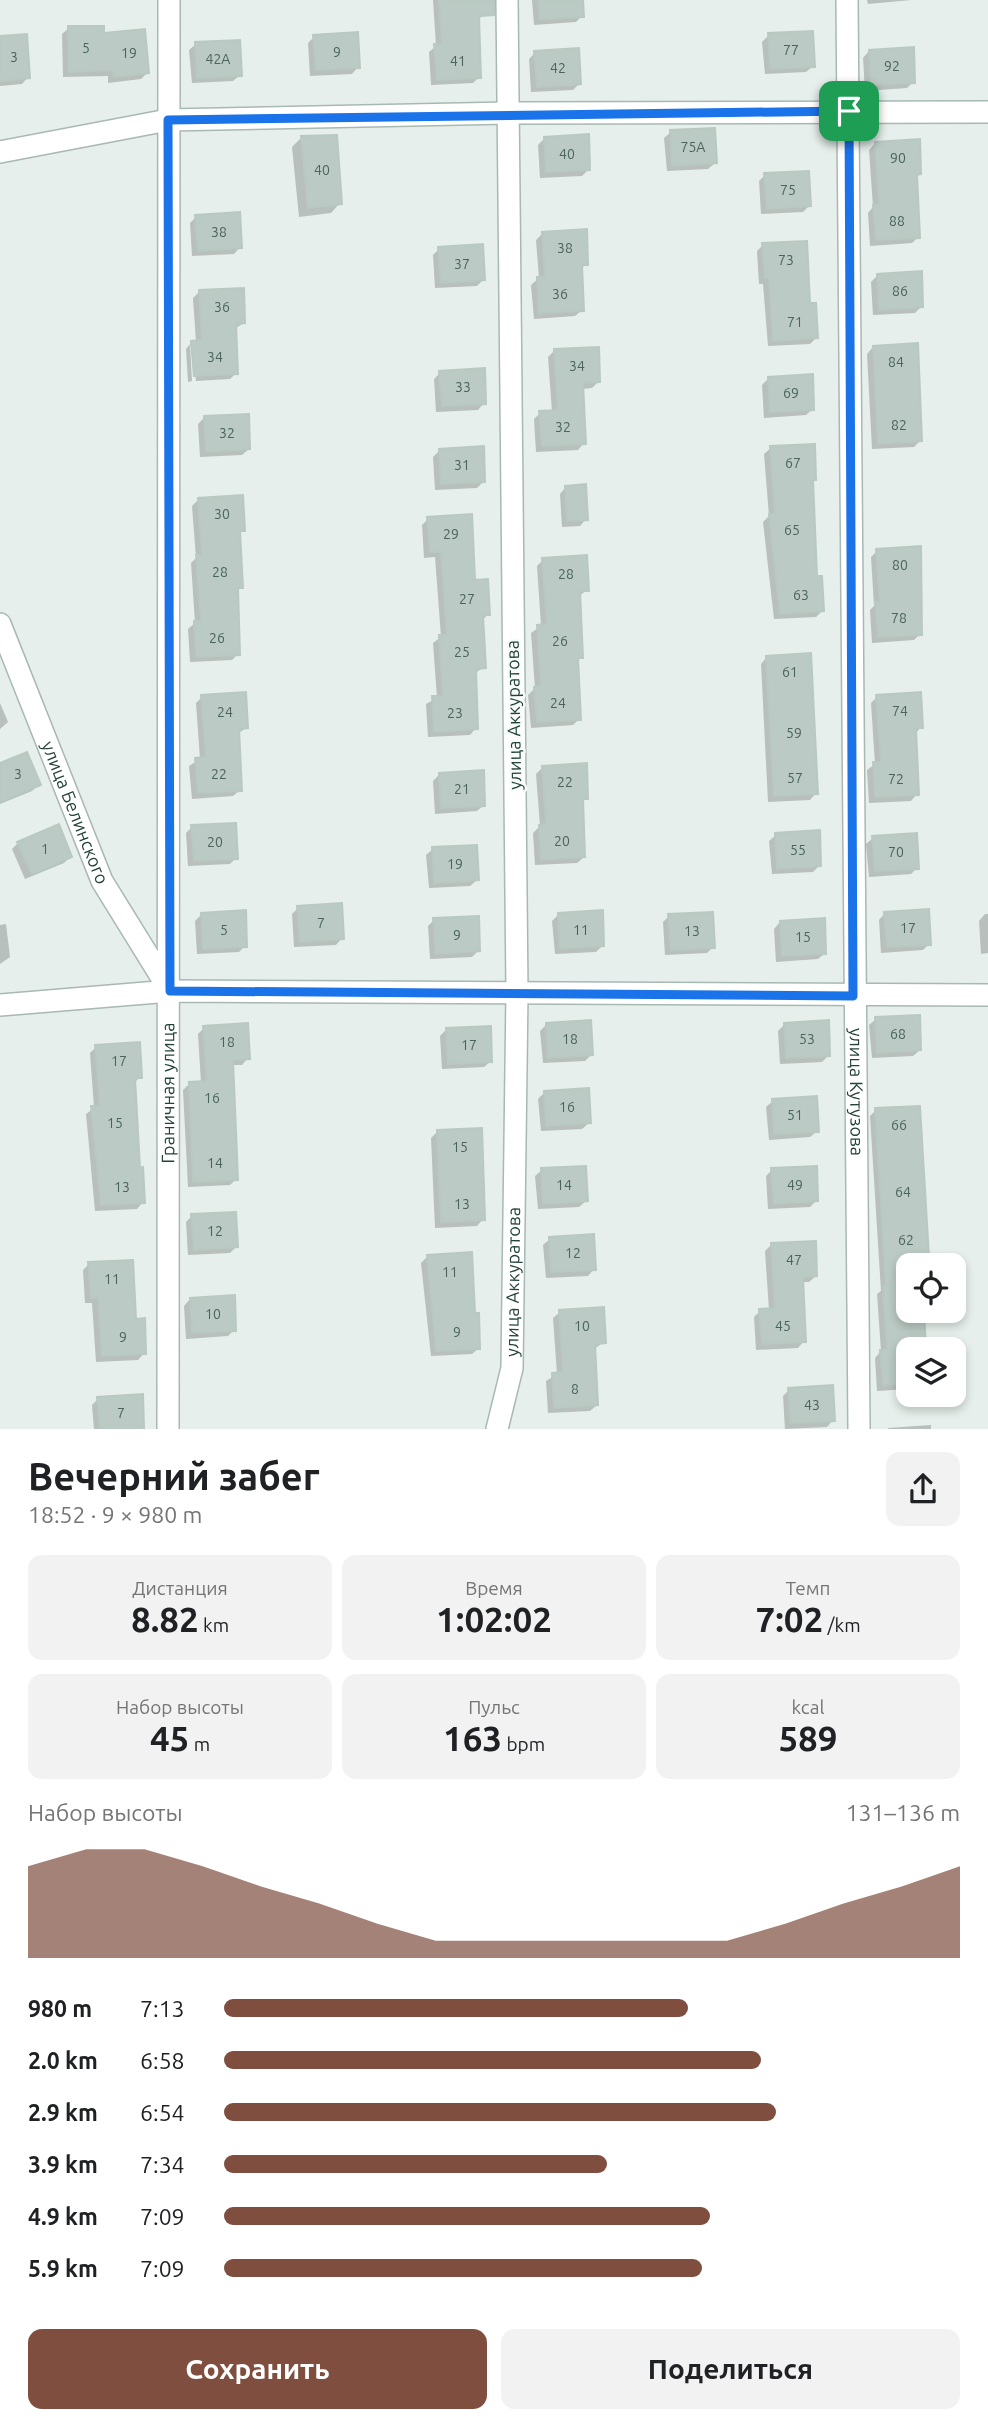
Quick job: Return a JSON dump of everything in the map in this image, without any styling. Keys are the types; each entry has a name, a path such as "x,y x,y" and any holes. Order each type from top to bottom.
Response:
{"street":[{"name":"Граничная улица","path":"168,1429 169,0"},
{"name":"улица Аккуратова","path":"497,1429 512,1367 517,992 507,0"},
{"name":"улица Кутузова","path":"847,0 853,996 859,1429"},
{"path":"0,152 168,120 508,114 988,112"},
{"name":"улица Белинского","path":"0,624 102,881 170,991"},
{"path":"0,1005 170,991 988,995"}],"building":[{"path":"439,0 494,0 494,15 479,16 481,78 437,80 434,44 442,44"},
{"path":"538,0 583,0 584,17 540,19"},
{"path":"68,26 104,26 104,33 145,29 149,73 114,77 113,70 69,72"},
{"path":"813,31 815,67 770,69 768,33"},
{"path":"358,32 360,68 316,70 313,35"},
{"path":"27,34 30,78 0,81 0,36"},
{"path":"240,40 242,76 197,78 195,42"},
{"path":"914,47 915,83 871,85 869,50"},
{"path":"579,48 581,84 537,87 534,51"},
{"path":"715,128 717,163 672,166 670,130"},
{"path":"589,134 590,170 546,172 544,137"},
{"path":"337,135 342,204 308,208 301,136"},
{"path":"920,139 921,174 917,175 920,238 876,240 873,205 879,204 875,142"},
{"path":"809,171 811,206 767,209 764,173"},
{"path":"240,212 242,248 198,251 195,215"},
{"path":"587,229 588,265 582,265 584,311 539,313 537,277 545,277 542,232"},
{"path":"807,241 810,303 816,303 818,338 773,341 769,278 765,278 762,243"},
{"path":"483,244 485,280 441,283 438,247"},
{"path":"922,271 923,307 879,310 877,274"},
{"path":"244,288 245,323 236,324 238,374 194,376 191,341 202,340 199,290"},
{"path":"918,343 922,441 878,444 873,346"},
{"path":"599,347 600,382 583,383 586,444 542,446 539,411 558,410 554,349"},
{"path":"485,368 486,404 442,406 439,371"},
{"path":"813,374 814,410 770,412 768,377"},
{"path":"249,414 250,449 206,452 204,416"},
{"path":"815,444 816,480 813,480 817,576 822,576 824,611 780,614 769,514 775,513 770,446"},
{"path":"484,446 485,482 441,484 439,449"},
{"path":"586,484 588,520 567,521 565,486"},
{"path":"243,495 245,531 240,531 243,588 238,588 240,655 196,657 194,621 201,621 196,555 202,555 198,498"},
{"path":"472,514 475,580 488,579 490,615 483,615 486,668 476,669 478,729 434,732 432,696 443,696 439,635 447,635 441,552 430,552 427,517"},
{"path":"921,546 922,635 878,637 875,602 880,602 876,549"},
{"path":"587,555 589,591 580,591 583,658 578,658 581,720 537,722 534,687 541,686 537,625 547,624 542,558"},
{"path":"811,653 818,794 774,796 766,656"},
{"path":"246,692 248,728 239,729 242,791 198,793 195,758 206,757 201,695"},
{"path":"921,692 923,728 916,728 919,795 875,797 873,762 881,762 876,695"},
{"path":"27,752 41,785 0,802 0,763"},
{"path":"587,763 588,799 583,799 585,857 541,860 539,825 546,824 542,766"},
{"path":"484,770 485,806 441,808 439,773"},
{"path":"236,823 238,859 194,861 191,825"},
{"path":"59,824 72,857 32,874 17,842"},
{"path":"820,830 821,866 777,869 775,833"},
{"path":"917,833 919,869 875,871 872,836"},
{"path":"477,845 479,880 434,883 432,847"},
{"path":"342,903 344,939 300,942 297,906"},
{"path":"929,909 931,945 887,947 884,912"},
{"path":"246,910 247,947 203,949 201,913"},
{"path":"603,910 604,946 560,949 558,913"},
{"path":"713,912 715,948 671,950 668,914"},
{"path":"479,916 480,951 436,954 433,918"},
{"path":"825,918 826,954 782,956 780,921"},
{"path":"920,1015 921,1050 877,1053 875,1017"},
{"path":"591,1020 593,1055 548,1058 546,1023"},
{"path":"829,1020 830,1056 786,1058 784,1023"},
{"path":"248,1023 250,1059 233,1060 238,1180 193,1182 189,1082 207,1081 203,1026"},
{"path":"491,1026 492,1062 448,1064 446,1028"},
{"path":"140,1042 142,1078 135,1078 140,1168 143,1167 145,1203 101,1205 91,1106 100,1106 95,1045"},
{"path":"589,1088 591,1123 546,1126 544,1091"},
{"path":"817,1096 819,1132 774,1134 772,1099"},
{"path":"920,1106 929,1253 896,1253 896,1323 925,1323 925,1337 896,1337 896,1384 883,1385 880,1350 887,1349 883,1286 886,1286 875,1108"},
{"path":"482,1128 485,1220 441,1222 437,1130"},
{"path":"586,1166 588,1201 543,1204 541,1168"},
{"path":"817,1166 818,1201 774,1204 771,1168"},
{"path":"236,1212 238,1247 194,1250 191,1214"},
{"path":"594,1234 596,1270 551,1272 549,1237"},
{"path":"816,1241 817,1276 803,1277 806,1342 762,1344 759,1309 775,1308 771,1243"},
{"path":"472,1252 480,1349 436,1351 427,1255"},
{"path":"133,1260 136,1319 145,1318 146,1354 102,1356 98,1297 91,1298 88,1262"},
{"path":"235,1295 236,1331 192,1333 190,1298"},
{"path":"604,1307 606,1343 595,1344 598,1405 554,1408 552,1373 563,1372 559,1310"},
{"path":"833,1385 835,1421 791,1423 788,1388"},
{"path":"143,1394 144,1429 100,1429 97,1397"}],"route":[{"path":"849,111 853,996 170,991 168,120 849,111"}]}
